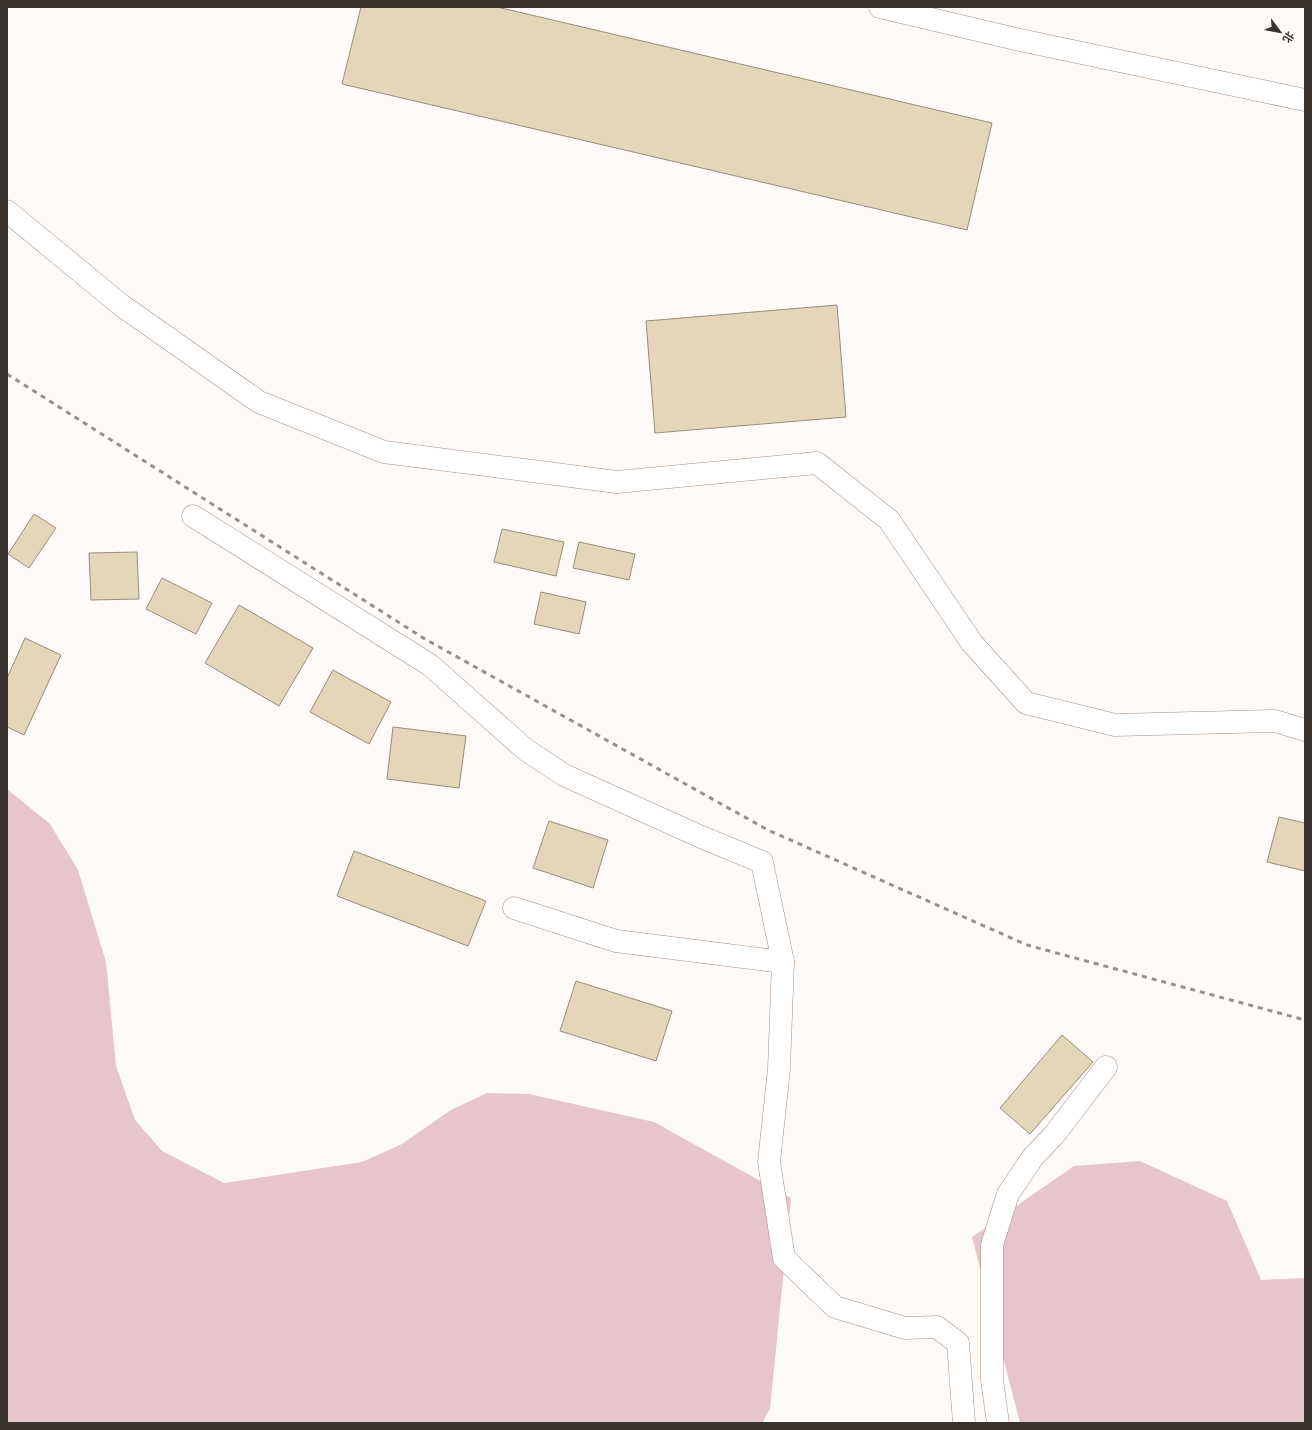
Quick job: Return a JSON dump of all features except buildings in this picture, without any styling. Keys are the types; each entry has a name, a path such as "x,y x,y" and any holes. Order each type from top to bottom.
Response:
{"street":[{"path":"880,7 1020,40 1305,100"},
{"path":"7,211 121,305 259,402 384,452 617,482 817,463 889,520 972,643 1026,703 1115,725 1275,721 1305,730"},
{"path":"193,516 430,665 526,750 564,775 698,836 762,862 783,962 779,1069 769,1162 784,1258 835,1307 905,1328 937,1328 958,1343 964,1423"},
{"path":"514,908 616,941 783,962"},
{"path":"998,1423 992,1380 992,1245 1008,1194 1033,1157 1054,1135 1106,1067"}],"shaded area":[{"path":"7,789 50,824 78,870 106,962 116,1066 135,1120 162,1151 224,1183 362,1162 402,1144 451,1110 487,1093 529,1094 654,1122 791,1198 770,1409 762,1423 7,1423"},
{"path":"1140,1161 1227,1201 1261,1280 1305,1278 1305,1423 1020,1423 972,1237 1074,1166"}],"railway":[{"path":"7,374 425,639 768,830 1027,945 1305,1020"}]}
